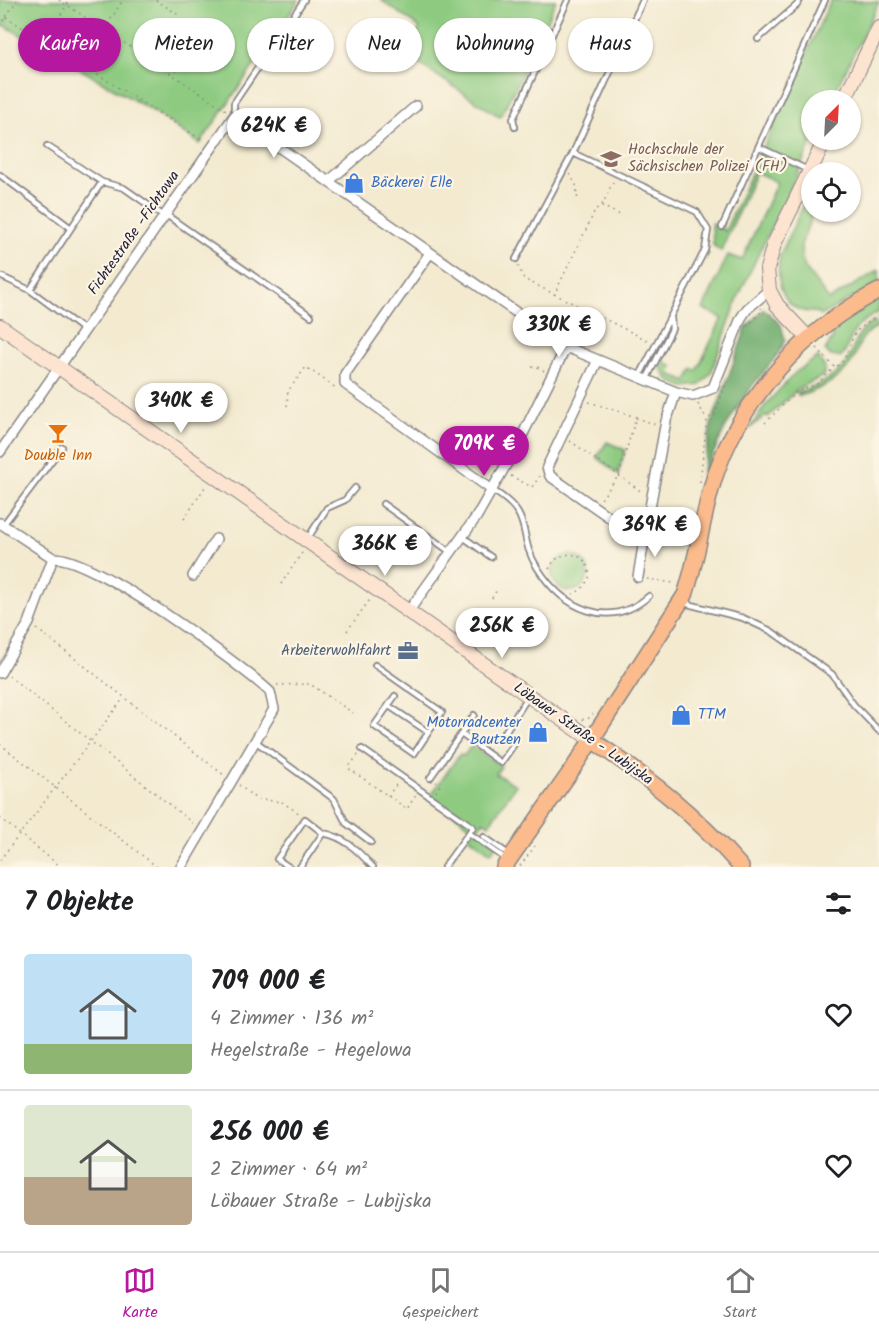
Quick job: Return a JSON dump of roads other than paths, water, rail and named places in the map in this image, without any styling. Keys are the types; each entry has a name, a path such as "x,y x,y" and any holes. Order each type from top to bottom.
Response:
{"main road":[{"path":"850,90 874,46 879,28"},
{"path":"801,192 767,262 763,294 809,339"},
{"path":"511,863 680,602 693,572 713,483 733,433 774,376 809,339 861,300 879,291"},
{"name":"Löbauer Straße - Lubijska","path":"0,326 666,792 701,823 741,867"}],"street":[{"path":"329,181 416,106"},
{"path":"234,116 566,347 676,392 693,396 713,388 741,318 763,294"},
{"name":"Fichtestraße -Fichtowa","path":"0,452 234,116"},
{"path":"430,253 345,374 345,384 492,490"},
{"path":"408,612 452,553 492,490 566,347"},
{"path":"598,360 547,471 635,535 645,534"},
{"path":"638,577 666,421 676,392"},
{"path":"2,524 53,558 63,557 73,561 137,595 270,692 274,709 180,867"},
{"path":"193,576 216,539"},
{"path":"1,672 29,623 53,558"}],"lane":[{"path":"234,116 234,103 304,0"},
{"path":"516,127 513,119 568,0"},
{"path":"516,259 566,168 644,0"},
{"path":"758,39 800,0"},
{"path":"722,227 825,0"},
{"path":"47,146 102,182 124,188 311,316"},
{"path":"759,147 801,167"},
{"path":"573,153 697,212 708,230 705,250 656,344 643,378"},
{"path":"0,175 71,228"},
{"path":"30,290 102,182"},
{"path":"0,276 30,290 85,331"},
{"path":"643,378 672,329 671,315"},
{"path":"2,524 62,447"},
{"path":"308,541 327,508 345,500 355,488"},
{"path":"492,490 517,508 525,525 531,556 545,579 581,609 604,615 637,607 650,596"},
{"path":"383,504 452,553"},
{"path":"463,537 491,557"},
{"path":"680,602 742,618 771,632 832,674 854,705 879,731"},
{"path":"375,666 442,712 414,754 374,726 395,696"},
{"path":"503,735 528,697"},
{"path":"389,706 428,732"},
{"path":"430,778 474,715"},
{"path":"461,734 501,763 515,743"},
{"path":"255,741 334,799 346,823 371,842"},
{"path":"362,749 473,827 460,848 444,867"},
{"path":"289,867 277,859 306,819 323,832 337,835 346,841 373,867"},
{"path":"300,867 323,832"},
{"path":"470,833 511,863"},
{"path":"484,837 511,863"}],"place":[{"name":"Hochschule der Sächsischen Polizei (FH)","path":"611,159"},
{"name":"Bäckerei Elle","path":"354,183"},
{"name":"Double Inn","path":"58,433"},
{"name":"Arbeiterwohlfahrt","path":"408,651"},
{"name":"TTM","path":"681,715"},
{"name":"Motorradcenter Bautzen","path":"538,732"}]}
